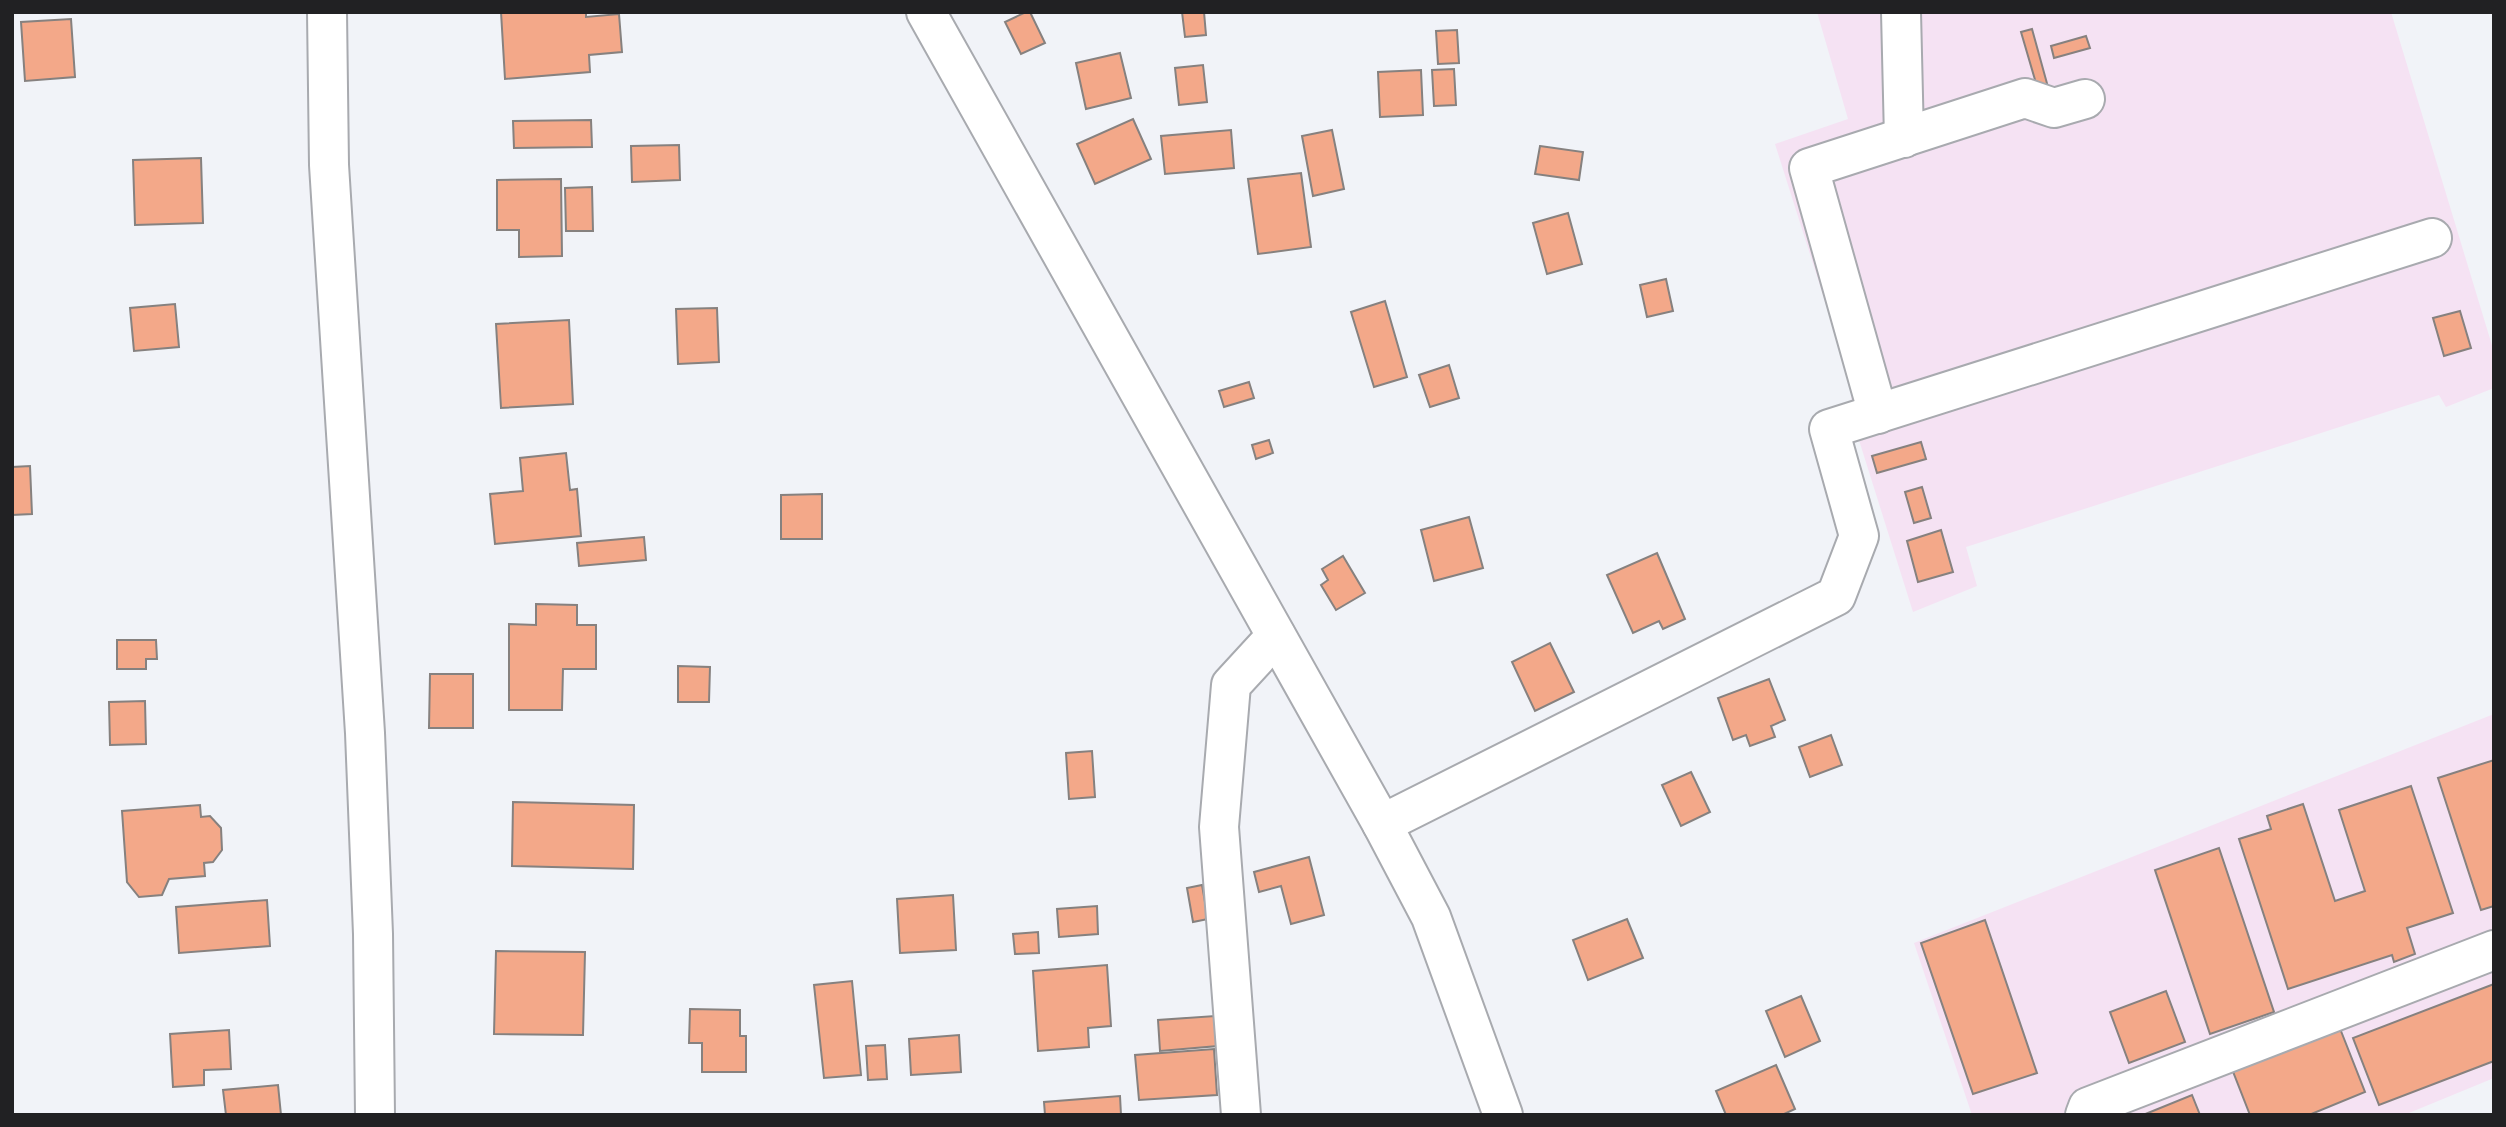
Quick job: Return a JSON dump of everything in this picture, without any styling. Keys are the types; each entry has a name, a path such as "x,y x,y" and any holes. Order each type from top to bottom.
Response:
{"street":[{"path":"327,12 329,165 365,733 373,934 375,1115"},
{"path":"926,12 1382,824 1431,917 1503,1115"},
{"path":"1902,12 1904,138"},
{"path":"1878,414 1809,168 2025,98 2054,108 2085,99"},
{"path":"1382,824 1836,596 1858,536 1829,429 2432,238"},
{"path":"1241,1115 1219,827 1231,685 1276,636"},
{"path":"2085,1115 2088,1107 2494,950"}],"shaded area":[{"path":"1817,12 2391,12 2494,352 2494,388 2446,407 2439,395 1966,547 1977,586 1913,612 1853,421 1850,380 1775,144 1848,119"},
{"path":"2494,714 2494,1078 2404,1115 1972,1115 1914,943"}],"building":[{"path":"501,12 586,12 586,17 619,14 622,52 589,55 590,72 505,79"},
{"path":"1030,12 1045,43 1021,54 1005,22"},
{"path":"1182,12 1204,12 1206,35 1185,37"},
{"path":"71,19 75,77 25,81 21,22"},
{"path":"2032,29 2048,87 2038,90 2021,32"},
{"path":"1457,30 1459,63 1438,64 1436,31"},
{"path":"2086,36 2090,48 2054,58 2051,46"},
{"path":"1120,53 1131,98 1086,109 1076,63"},
{"path":"1203,65 1207,102 1179,105 1175,68"},
{"path":"1454,69 1456,105 1434,106 1432,70"},
{"path":"1421,70 1423,115 1380,117 1378,72"},
{"path":"1133,119 1151,159 1095,184 1077,144"},
{"path":"591,120 592,147 514,148 513,121"},
{"path":"1231,130 1234,168 1165,174 1161,136"},
{"path":"1332,130 1344,189 1313,196 1302,136"},
{"path":"679,145 680,180 632,182 631,146"},
{"path":"1540,146 1583,152 1579,180 1535,174"},
{"path":"201,158 203,223 135,225 133,160"},
{"path":"1301,173 1311,247 1258,254 1248,179"},
{"path":"561,179 562,256 519,257 519,230 497,230 497,180"},
{"path":"592,187 593,231 566,231 565,188"},
{"path":"1568,213 1582,264 1547,274 1533,223"},
{"path":"1666,279 1673,311 1647,317 1640,285"},
{"path":"1385,301 1407,377 1374,387 1351,312"},
{"path":"175,304 179,347 134,351 130,308"},
{"path":"717,308 719,362 678,364 676,309"},
{"path":"2460,311 2471,348 2444,356 2433,318"},
{"path":"569,320 573,404 501,408 496,324"},
{"path":"1449,365 1459,398 1430,407 1419,375"},
{"path":"1249,382 1254,398 1224,407 1219,391"},
{"path":"1269,440 1273,453 1256,459 1252,445"},
{"path":"1921,442 1926,459 1877,473 1872,456"},
{"path":"566,453 570,490 577,489 581,536 495,544 490,494 523,491 520,458"},
{"path":"30,466 32,514 12,515 12,467"},
{"path":"1922,487 1931,518 1914,523 1905,492"},
{"path":"822,494 822,539 781,539 781,495"},
{"path":"1469,517 1483,568 1434,581 1421,530"},
{"path":"1941,530 1953,572 1918,582 1907,541"},
{"path":"644,537 646,560 579,566 577,543"},
{"path":"1657,553 1685,619 1663,629 1659,621 1633,633 1607,575"},
{"path":"1343,556 1365,593 1336,610 1321,585 1328,580 1322,569"},
{"path":"536,604 577,605 577,625 596,625 596,669 563,669 562,710 509,710 509,624 536,625"},
{"path":"117,640 156,640 157,659 146,659 146,669 117,669"},
{"path":"1550,643 1574,692 1535,711 1512,662"},
{"path":"678,666 710,667 709,702 678,702"},
{"path":"430,674 473,674 473,728 429,728"},
{"path":"1769,679 1785,720 1771,726 1775,737 1750,746 1746,735 1733,740 1718,698"},
{"path":"145,701 146,744 110,745 109,702"},
{"path":"1831,735 1842,765 1810,777 1799,747"},
{"path":"1092,751 1095,797 1069,799 1066,753"},
{"path":"2494,760 2494,906 2481,910 2438,778"},
{"path":"1691,772 1710,812 1681,826 1662,785"},
{"path":"2411,786 2453,913 2407,928 2415,954 2394,962 2392,955 2288,989 2239,839 2271,829 2267,816 2303,804 2335,901 2365,891 2339,810"},
{"path":"513,802 634,805 633,869 512,866"},
{"path":"200,805 201,817 210,816 221,828 222,850 213,862 204,863 205,876 169,879 162,895 139,897 127,882 122,811"},
{"path":"2219,848 2274,1012 2210,1034 2155,870"},
{"path":"1309,857 1324,915 1291,924 1281,886 1259,892 1254,872"},
{"path":"1202,885 1208,919 1193,922 1187,888"},
{"path":"953,895 956,950 900,953 897,899"},
{"path":"267,900 270,946 179,953 176,907"},
{"path":"1097,906 1098,934 1059,937 1057,909"},
{"path":"1627,919 1643,958 1588,980 1573,940"},
{"path":"1985,920 2037,1073 1973,1094 1921,943"},
{"path":"1038,932 1039,953 1015,954 1013,934"},
{"path":"496,951 585,952 583,1035 494,1034"},
{"path":"1107,965 1111,1026 1088,1028 1089,1047 1038,1051 1033,971"},
{"path":"852,981 861,1075 824,1078 814,985"},
{"path":"2494,984 2494,1061 2379,1105 2353,1038"},
{"path":"2166,991 2185,1042 2129,1063 2110,1012"},
{"path":"1801,996 1820,1041 1785,1057 1766,1011"},
{"path":"690,1009 740,1010 740,1036 746,1036 746,1072 702,1072 702,1043 689,1043"},
{"path":"1215,1016 1218,1046 1160,1051 1158,1020"},
{"path":"2339,1026 2365,1092 2309,1115 2250,1115 2232,1069"},
{"path":"229,1030 231,1069 204,1070 204,1085 173,1087 170,1034"},
{"path":"959,1035 961,1072 911,1075 909,1039"},
{"path":"885,1045 887,1079 868,1080 866,1046"},
{"path":"1214,1049 1217,1095 1139,1100 1135,1055"},
{"path":"1776,1065 1795,1109 1782,1115 1726,1115 1716,1091"},
{"path":"278,1085 281,1115 226,1115 223,1090"},
{"path":"2192,1095 2200,1115 2143,1115"},
{"path":"1120,1096 1121,1115 1045,1115 1044,1102"}]}
